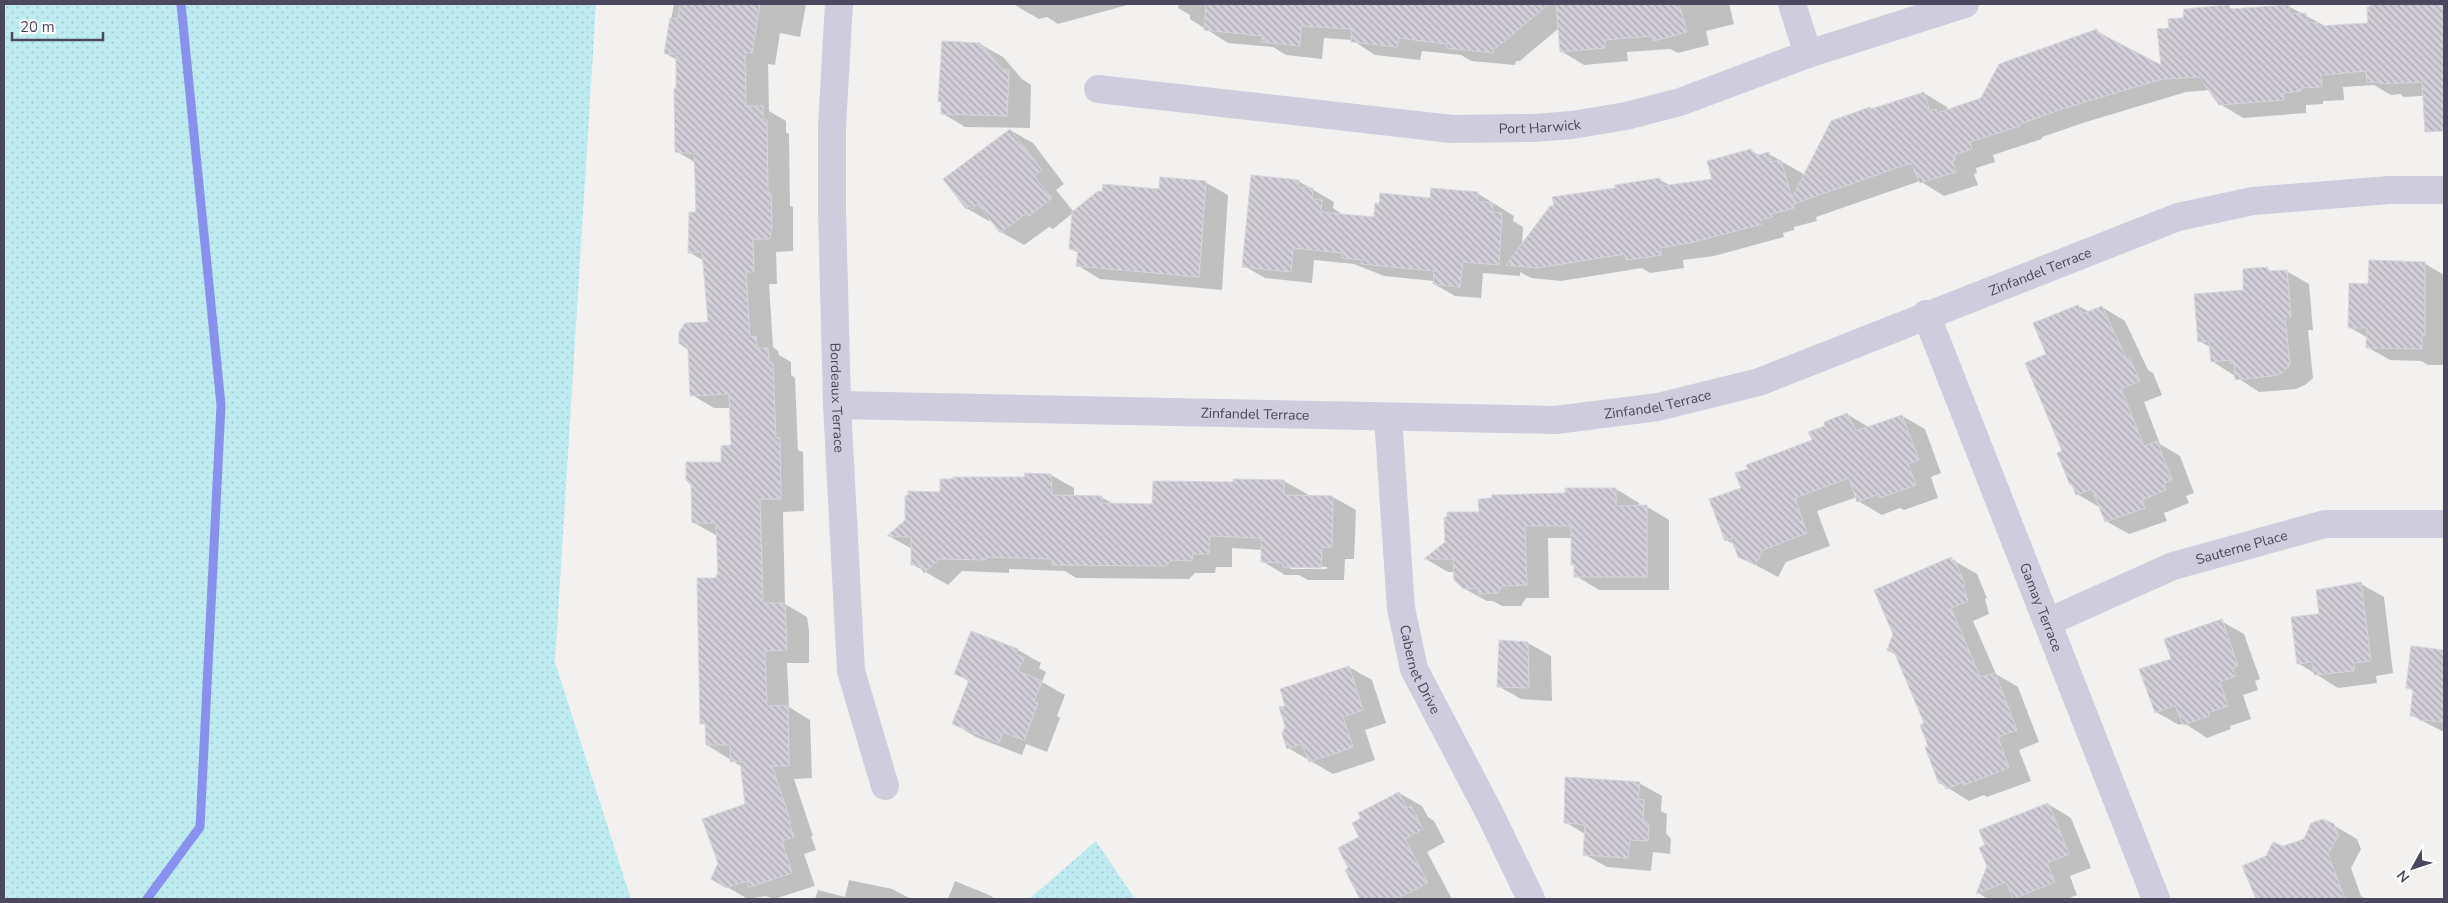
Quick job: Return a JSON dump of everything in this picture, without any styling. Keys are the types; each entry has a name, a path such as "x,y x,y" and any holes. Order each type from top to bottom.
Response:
{"street":[{"name":"Bordeaux Terrace","path":"839,4 832,126 837,405 851,671 885,786"},
{"path":"1792,4 1808,54"},
{"name":"Port Harwick","path":"1098,89 1452,129 1533,128 1626,116 1680,102 1808,54 1965,4"},
{"name":"Zinfandel Terrace","path":"837,405 1556,420 1658,407 1759,382 1926,314 2178,217 2253,201 2389,190 2444,190"},
{"name":"Gamay Terrace","path":"1926,314 2156,899"},
{"name":"Cabernet Drive","path":"1388,417 1400,608 1414,669 1531,899"},
{"name":"Sauterne Place","path":"2048,622 2173,566 2325,524 2444,524"}],"shaded area":[{"path":"4,4 596,4 555,662 631,899 4,899"},
{"path":"1096,841 1135,899 1029,899"}],"building":[{"path":"680,4 760,4 752,53 745,52 746,106 763,106 763,120 767,120 768,193 771,193 772,226 770,239 753,239 754,272 746,272 750,337 756,336 757,348 768,348 769,361 773,364 776,438 780,438 781,499 760,499 763,603 785,603 787,650 765,651 767,706 788,705 789,766 772,766 794,837 782,841 792,873 749,887 747,881 726,888 711,879 718,863 702,819 745,804 740,761 730,762 730,745 706,745 705,724 700,724 697,578 716,578 716,575 718,575 716,523 692,523 691,485 686,480 686,462 721,462 721,446 731,445 729,394 690,396 688,350 679,343 679,332 685,323 708,322 702,252 688,253 689,212 696,212 694,154 675,152 674,89 676,88 676,54 664,54 670,18 678,19"},
{"path":"1206,4 1549,4 1496,48 1493,48 1493,53 1447,48 1447,44 1399,38 1397,47 1351,42 1352,29 1301,26 1300,46 1262,42 1263,36 1204,30"},
{"path":"1556,4 1679,4 1687,32 1654,41 1652,36 1605,40 1605,48 1560,52"},
{"path":"2370,4 2444,4 2444,131 2425,132 2422,82 2380,84 2380,82 2367,82 2366,71 2321,75 2322,87 2301,88 2301,91 2283,93 2284,100 2219,105 2199,77 2162,79 2062,109 2020,124 2020,126 1970,142 1972,149 1954,155 1955,160 1952,161 1956,172 1920,183 1911,163 1793,204 1794,208 1771,214 1772,217 1760,220 1762,224 1690,243 1660,248 1662,255 1626,260 1625,254 1537,268 1506,265 1550,206 1554,206 1552,197 1615,188 1615,185 1660,178 1662,186 1712,179 1707,161 1751,149 1755,156 1769,152 1772,162 1781,160 1792,198 1831,121 1870,107 1871,109 1924,92 1930,111 1936,109 1937,113 1981,98 1999,64 2097,29 2099,34 2161,65 2157,29 2169,28 2168,19 2183,18 2184,9 2229,5 2230,9 2289,5 2289,14 2306,13 2307,23 2317,22 2317,26 2368,23 2367,7 2370,7"},
{"path":"942,41 980,43 1003,70 1009,70 1007,116 941,114 941,101 938,102"},
{"path":"1010,129 1042,170 1034,176 1052,198 1029,216 1027,213 1000,233 978,204 972,209 970,205 966,209 943,179"},
{"path":"1251,175 1299,180 1298,187 1313,188 1312,199 1322,200 1321,212 1374,217 1375,203 1379,204 1380,193 1430,198 1431,188 1478,192 1477,201 1493,203 1492,212 1502,213 1499,265 1463,262 1460,287 1433,284 1434,271 1361,264 1362,260 1342,258 1343,253 1293,248 1291,272 1242,267"},
{"path":"1160,177 1206,181 1199,277 1076,266 1078,250 1069,249 1072,212 1098,191 1102,192 1103,184 1159,189"},
{"path":"2369,260 2425,262 2425,335 2422,335 2422,349 2366,348 2367,328 2348,328 2349,283 2368,284"},
{"path":"2268,267 2268,271 2287,270 2291,317 2285,317 2290,365 2282,373 2272,376 2235,380 2234,363 2230,363 2230,360 2211,362 2209,341 2198,342 2194,294 2243,290 2243,269"},
{"path":"2078,305 2082,314 2102,306 2127,360 2130,358 2140,381 2121,389 2144,446 2157,441 2172,480 2164,483 2166,490 2142,500 2145,508 2105,522 2092,489 2076,495 2072,484 2070,485 2057,453 2062,451 2025,363 2046,354 2033,323"},
{"path":"1847,413 1856,431 1902,415 1919,460 1908,464 1916,485 1880,498 1879,494 1857,502 1849,478 1795,498 1807,533 1763,550 1755,565 1738,557 1731,538 1725,541 1709,499 1741,488 1735,473 1748,469 1746,465 1812,440 1808,432 1825,426 1824,422"},
{"path":"1024,473 1051,474 1052,495 1102,496 1101,503 1152,504 1153,481 1233,482 1233,479 1284,480 1284,495 1333,496 1332,547 1322,547 1321,568 1283,567 1283,563 1261,562 1261,538 1210,536 1209,554 1193,554 1192,561 1172,560 1165,566 1052,565 1052,559 986,557 986,560 939,559 924,573 919,565 911,565 911,537 887,536 905,520 905,496 908,495 908,491 940,492 940,479 953,479 953,477 1025,477"},
{"path":"1565,488 1616,488 1616,506 1647,505 1647,577 1574,577 1574,565 1571,565 1571,526 1525,526 1527,585 1502,586 1498,593 1478,594 1478,588 1463,589 1454,580 1453,559 1424,559 1445,542 1444,517 1447,517 1447,512 1479,512 1478,499 1491,498 1492,495 1565,493"},
{"path":"1951,557 1953,561 1955,560 1965,585 1963,586 1968,601 1951,608 1980,677 1995,673 2017,730 1998,737 2009,768 1964,785 1963,782 1946,789 1943,782 1939,784 1925,747 1928,746 1920,725 1924,723 1895,654 1887,650 1893,634 1874,590"},
{"path":"2361,582 2371,661 2354,663 2354,671 2314,675 2312,662 2297,664 2291,617 2319,614 2316,590"},
{"path":"2222,619 2238,666 2233,668 2236,676 2220,682 2228,706 2208,713 2209,716 2183,725 2175,705 2155,713 2139,669 2171,659 2164,639"},
{"path":"971,631 1018,649 1016,654 1024,658 1018,671 1042,681 1034,702 1038,703 1024,740 1003,732 999,743 952,724 969,680 954,674"},
{"path":"1499,640 1528,642 1529,688 1497,687"},
{"path":"2411,646 2444,650 2444,722 2419,720 2417,716 2410,716 2413,689 2406,688"},
{"path":"1349,666 1363,710 1343,717 1353,747 1309,762 1302,744 1287,749 1282,734 1285,726 1279,707 1285,706 1280,689"},
{"path":"1565,777 1640,782 1638,799 1644,800 1643,819 1649,824 1648,841 1630,840 1628,858 1583,855 1585,825 1564,823"},
{"path":"1399,792 1407,808 1411,806 1423,829 1405,839 1428,883 1396,899 1360,899 1345,870 1348,868 1338,848 1359,837 1352,823 1361,818 1358,813"},
{"path":"2048,803 2069,854 2047,863 2055,882 2013,899 2006,882 1976,894 1987,866 1979,848 1985,845 1979,830"},
{"path":"2323,819 2334,824 2338,836 2328,854 2345,899 2256,899 2242,866 2266,856 2273,842 2283,846 2304,839 2311,823"}],"waterway":[{"path":"147,899 200,827 221,405 181,4"}]}
